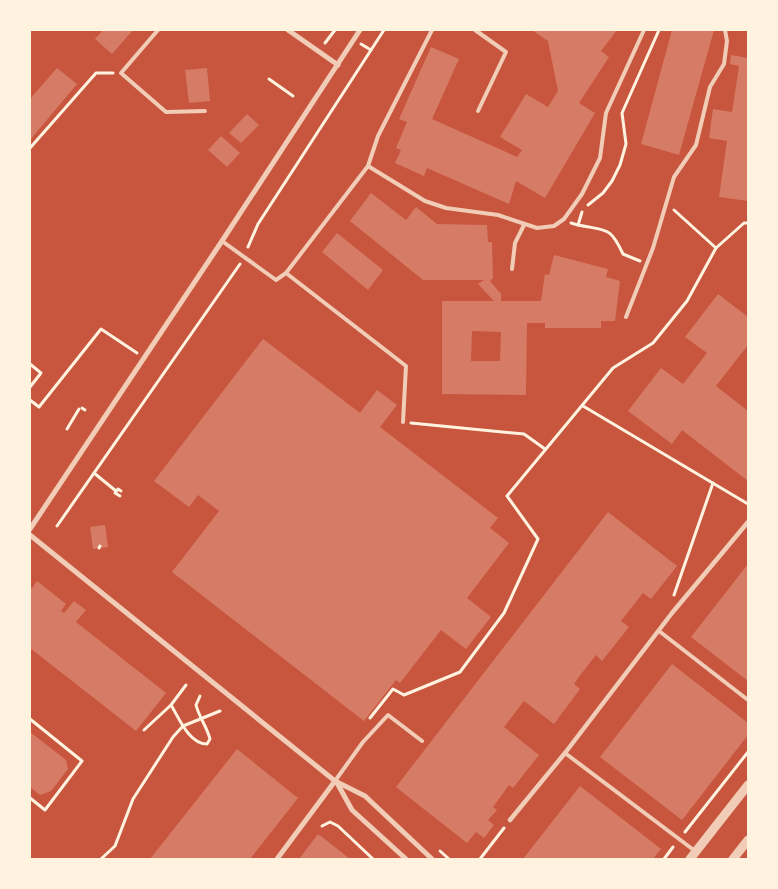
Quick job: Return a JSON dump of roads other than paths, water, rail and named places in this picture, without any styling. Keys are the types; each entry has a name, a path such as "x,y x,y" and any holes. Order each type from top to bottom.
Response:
{"street":[{"path":"288,30 338,65"},
{"path":"30,529 360,30"},
{"path":"510,820 565,753 672,613 748,522"},
{"path":"30,535 335,781 364,796 432,859"},
{"path":"277,859 335,781"},
{"path":"335,781 352,810 406,859"},
{"path":"690,859 748,785"},
{"path":"735,858 748,840"}],"lane":[{"path":"158,30 121,73 166,112 205,111"},
{"path":"222,241 276,280 286,273 368,166 378,136 432,30"},
{"path":"475,30 506,52 478,110"},
{"path":"368,166 426,201 446,208 498,215 537,228 554,226 564,219 582,194 600,158 606,112 644,30"},
{"path":"626,317 647,264 674,177 696,145 710,87 724,64 725,30"},
{"path":"512,269 515,242 524,225"},
{"path":"286,273 406,366 403,422"},
{"path":"659,631 748,700"},
{"path":"335,781 363,742 388,715 422,741"},
{"path":"565,753 696,851"}]}
